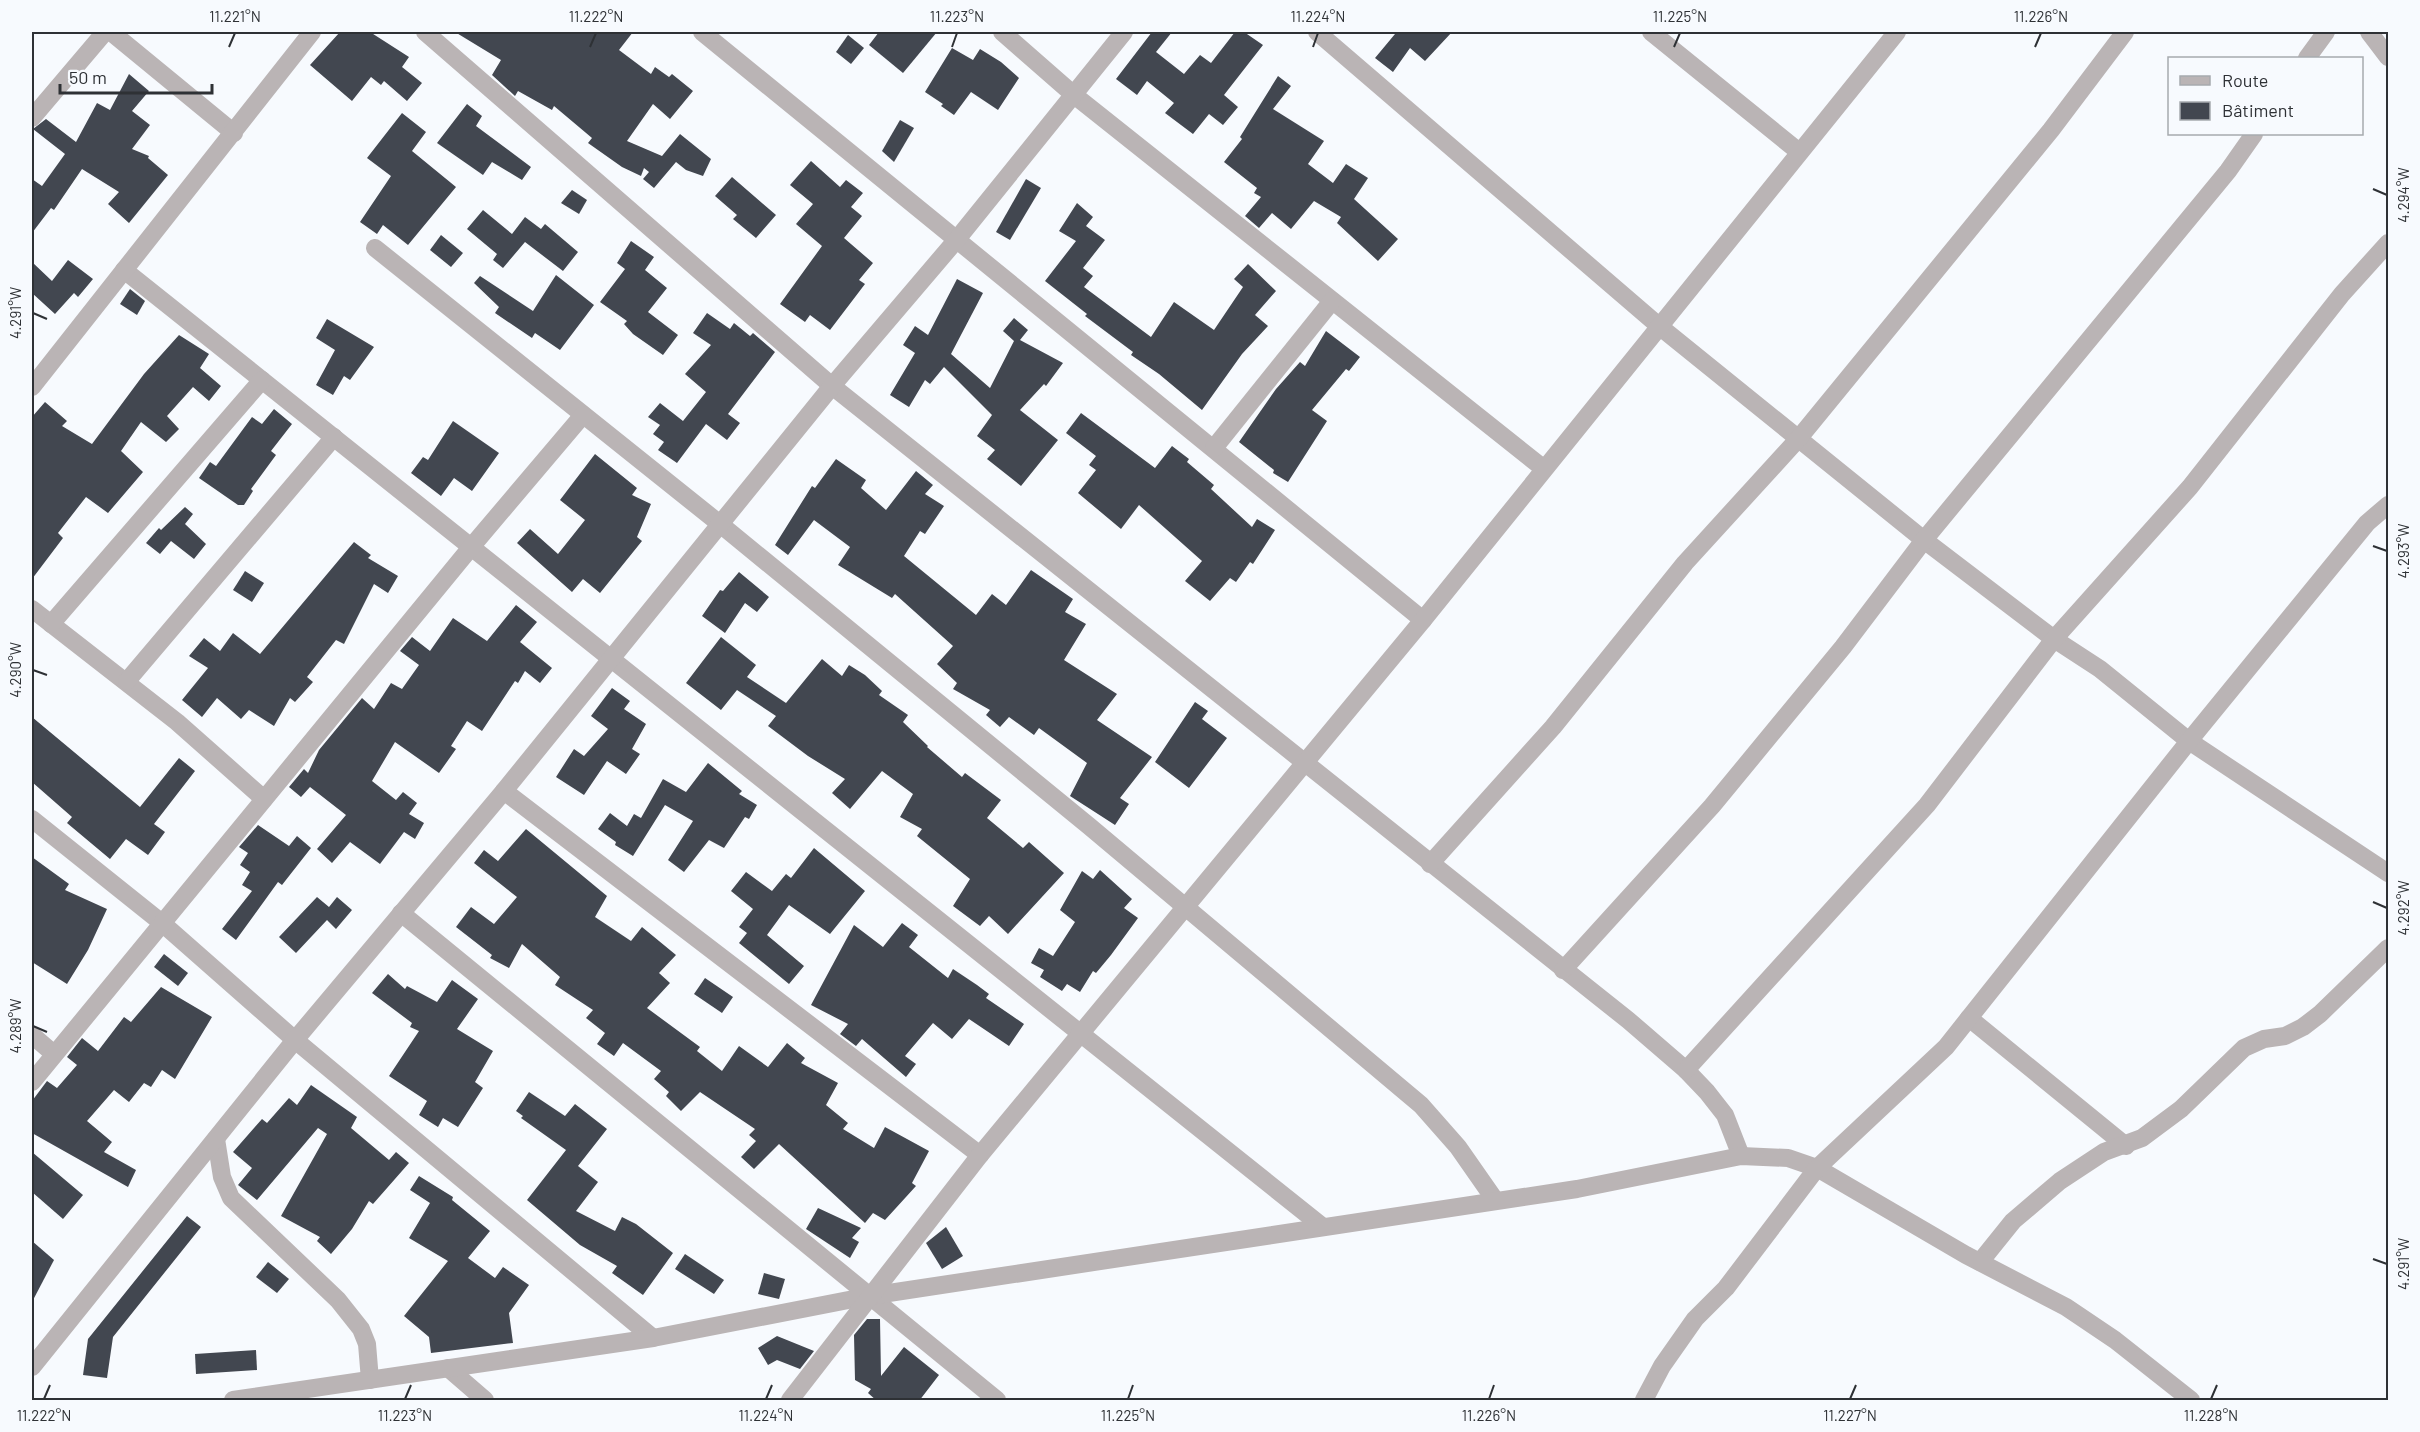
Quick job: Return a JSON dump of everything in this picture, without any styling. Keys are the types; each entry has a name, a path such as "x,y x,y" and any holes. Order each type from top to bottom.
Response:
{"street":[{"path":"32,118 105,32"},
{"path":"111,32 234,133"},
{"path":"32,387 312,32"},
{"path":"425,32 832,386 1686,1070 1725,1115 1741,1156"},
{"path":"702,32 958,238 1423,620"},
{"path":"1002,32 1074,95 1543,468"},
{"path":"32,1367 295,1041 504,791 832,386 958,238 1124,32"},
{"path":"1317,32 1659,326 1924,540 2054,639 2100,669 2189,741 2388,873"},
{"path":"1651,32 1798,151"},
{"path":"790,1401 980,1155 1423,620 1798,151 1897,32"},
{"path":"1430,864 1553,727 1684,563 1799,438 2051,130 2125,32"},
{"path":"2308,57 2325,32"},
{"path":"2369,32 2388,57"},
{"path":"1563,970 1712,806 1844,647 1924,540 2228,171 2253,135"},
{"path":"1686,1070 1927,805 2054,639 2190,487 2342,294 2388,243"},
{"path":"375,248 720,524 1186,907 1421,1105 1458,1148 1495,1200"},
{"path":"124,270 1323,1227"},
{"path":"1214,448 1332,301"},
{"path":"51,624 262,380"},
{"path":"32,1082 472,546 583,415"},
{"path":"127,681 334,437"},
{"path":"1644,1401 1662,1366 1695,1319 1726,1288 1817,1168 1946,1047 2189,741 2367,524 2388,505"},
{"path":"32,609 127,681 264,799"},
{"path":"504,791 980,1155"},
{"path":"32,819 162,923 295,1041 653,1338"},
{"path":"401,914 997,1401"},
{"path":"1980,1262 2013,1221 2060,1180 2104,1152 2126,1146 2142,1138 2181,1109 2244,1048 2264,1039 2285,1036 2320,1014 2388,948"},
{"path":"1969,1018 2126,1146"},
{"path":"32,1035 54,1054"},
{"path":"216,1139 222,1177 231,1198 338,1300 361,1329 367,1344 370,1380"},
{"path":"233,1401 653,1338 869,1296 1578,1189 1741,1156 1788,1158 1817,1168 1980,1262 2067,1307 2115,1340 2191,1401"},
{"path":"448,1368 485,1401"}],"building":[{"path":"340,32 370,32 409,57 402,67 422,83 407,101 384,81 381,85 371,77 352,101 310,65"},
{"path":"455,32 633,32 619,50 651,74 655,67 669,77 672,74 693,91 670,119 653,104 627,141 662,156 680,134 711,159 703,176 686,170 676,162 654,188 643,179 649,172 644,168 641,176 622,167 588,143 592,138 554,106 552,110 518,91 515,96 492,75 501,60"},
{"path":"879,32 937,32 903,73 869,45"},
{"path":"1152,32 1172,32 1156,52 1184,74 1200,55 1211,63 1235,32 1244,32 1263,45 1224,95 1238,107 1223,125 1209,114 1193,134 1165,113 1174,103 1147,81 1137,95 1116,79"},
{"path":"1392,32 1452,32 1425,61 1410,48 1393,72 1375,58 1395,34"},
{"path":"848,35 864,48 851,64 836,52"},
{"path":"952,48 973,60 980,49 1001,62 1019,78 998,110 971,92 954,115 925,92"},
{"path":"129,74 149,91 132,111 150,125 132,149 149,156 148,158 168,175 129,223 108,204 119,192 82,169 54,210 51,208 32,233 32,179 42,186 65,154 33,129 46,119 76,142 97,103 110,110"},
{"path":"1278,76 1291,86 1273,109 1324,141 1308,164 1333,183 1346,164 1368,178 1354,199 1398,239 1378,261 1337,223 1341,217 1314,201 1291,229 1272,213 1259,228 1245,216 1261,197 1254,193 1257,188 1224,162 1242,139 1240,137"},
{"path":"467,104 482,116 476,126 531,167 522,180 492,162 483,175 437,143"},
{"path":"402,113 426,132 412,151 456,187 408,245 383,225 377,234 360,222 391,176 367,158"},
{"path":"900,120 914,128 894,162 882,151"},
{"path":"811,161 840,187 846,180 863,193 851,207 862,216 844,238 873,263 859,280 865,284 830,330 810,315 805,322 780,304 822,246 796,224 813,204 790,185"},
{"path":"732,177 776,215 756,238 733,219 737,215 715,196"},
{"path":"1026,179 1041,188 1010,240 996,232"},
{"path":"572,190 587,200 579,214 561,203"},
{"path":"1077,203 1093,217 1086,226 1105,240 1083,268 1093,276 1084,287 1151,337 1174,302 1214,330 1243,287 1234,279 1248,264 1276,291 1255,315 1268,326 1242,354 1202,410 1159,374 1131,355 1133,352 1085,316 1087,314 1045,281 1076,241 1059,231"},
{"path":"483,210 512,234 525,217 541,229 545,224 578,252 563,271 525,242 503,268 493,260 497,254 467,229"},
{"path":"441,235 463,253 451,267 430,250"},
{"path":"631,241 654,257 645,270 667,288 648,312 678,335 663,355 633,334 624,324 627,321 600,302 625,269 617,263"},
{"path":"68,260 93,279 78,297 74,293 55,314 32,293 32,262 52,281"},
{"path":"556,275 594,305 560,350 535,333 532,338 495,313 499,307 474,283 480,276 533,311"},
{"path":"957,279 983,293 951,354 990,388 1014,341 1003,331 1014,318 1028,330 1020,340 1063,363 1046,386 1044,384 1020,410 1058,440 1021,486 987,459 995,450 977,436 992,415 944,367 930,384 925,380 909,407 890,395 915,353 903,345 915,326 928,335"},
{"path":"130,289 145,301 137,315 120,304"},
{"path":"707,313 730,329 734,323 750,336 753,333 775,352 728,414 740,423 727,440 706,424 677,463 658,450 664,442 653,434 660,425 648,417 660,403 683,421 706,392 685,374 711,345 693,333"},
{"path":"327,319 374,347 350,380 344,376 333,395 316,385 335,350 316,338"},
{"path":"1326,331 1360,357 1349,371 1346,369 1312,410 1327,421 1288,482 1273,473 1274,470 1239,442 1276,389 1300,362 1305,366"},
{"path":"179,335 209,354 200,368 221,386 209,401 193,387 167,416 179,429 166,442 141,422 121,451 143,472 108,513 86,497 58,533 63,538 32,579 32,417 45,402 67,421 62,426 92,444 144,374"},
{"path":"274,409 292,424 271,451 276,455 251,489 253,491 244,505 238,505 199,478 210,462 216,466 252,417 262,424"},
{"path":"1081,413 1155,468 1172,446 1189,459 1187,462 1214,485 1211,489 1252,527 1257,519 1275,530 1253,564 1250,562 1236,582 1230,578 1210,601 1185,581 1202,561 1139,505 1121,529 1078,493 1096,470 1089,465 1096,456 1066,433"},
{"path":"453,421 499,453 472,491 454,478 441,496 411,473 423,457 428,460"},
{"path":"595,454 637,488 632,495 651,504 637,537 642,541 600,593 583,579 572,592 517,543 530,529 558,554 585,520 560,500"},
{"path":"836,459 866,480 861,488 886,510 916,471 933,485 925,494 944,506 925,534 920,531 904,556 976,615 992,594 1006,605 1031,570 1073,599 1065,612 1086,624 1064,660 1117,694 1097,720 1152,757 1120,798 1129,804 1115,825 1070,796 1087,763 1039,728 1034,735 1009,717 1000,727 986,715 990,710 953,689 957,683 937,664 953,646 895,594 892,598 838,565 850,547 814,520 788,555 775,545 812,486 815,488"},
{"path":"185,507 193,514 185,524 206,544 194,559 171,541 160,554 146,543 159,528 161,530"},
{"path":"354,542 371,555 368,558 398,576 388,593 374,584 344,644 336,640 307,677 313,682 295,702 290,698 274,726 249,710 241,719 217,698 202,717 182,700 208,668 189,656 204,638 220,651 233,633 260,654"},
{"path":"245,571 264,583 252,602 233,590"},
{"path":"739,572 769,597 757,612 745,603 725,633 702,616 720,590 723,591"},
{"path":"516,605 537,622 520,642 552,668 540,683 525,671 518,683 515,681 482,731 467,721 451,746 456,749 439,773 395,742 372,781 396,800 403,792 417,803 409,814 424,823 415,839 404,832 380,864 350,842 332,863 317,849 346,815 310,787 301,797 289,787 304,769 308,773 319,750 362,698 374,709 391,683 402,689 419,665 400,651 412,637 430,651 453,618 487,641"},
{"path":"721,637 756,665 747,677 786,703 822,659 842,676 849,665 865,675 882,691 879,695 908,715 903,722 927,747 962,777 965,773 1001,800 987,818 1023,848 1029,842 1064,873 1008,934 989,916 980,926 953,906 970,879 917,836 922,829 900,817 913,794 882,771 850,809 832,793 845,779 808,756 768,726 776,716 737,690 721,710 686,683"},
{"path":"612,688 630,701 624,709 646,724 632,749 640,754 626,774 607,761 584,795 556,777 574,749 584,756 608,729 591,716"},
{"path":"1195,702 1208,711 1202,719 1227,738 1189,788 1155,762"},
{"path":"32,717 140,807 179,758 195,771 154,824 165,832 148,855 126,839 110,859 67,823 72,817 32,782"},
{"path":"708,763 742,791 739,794 757,805 749,819 745,817 724,848 709,840 684,872 668,860 693,821 665,805 633,856 615,845 616,842 598,829 610,813 627,826 634,814 641,818 663,779 686,792"},
{"path":"258,825 289,846 297,836 311,848 282,885 278,882 236,940 222,929 252,891 242,885 250,872 240,865 248,853 239,847"},
{"path":"526,829 607,896 595,917 631,941 642,927 676,955 659,973 670,983 647,1008 700,1047 697,1051 722,1071 739,1046 768,1067 787,1043 805,1058 801,1063 838,1083 826,1105 848,1123 843,1129 874,1148 885,1127 929,1151 912,1183 916,1186 885,1220 873,1213 865,1223 779,1144 754,1169 741,1157 756,1141 749,1135 755,1129 700,1092 681,1111 666,1096 669,1092 654,1079 661,1071 623,1043 614,1056 597,1044 605,1033 586,1018 593,1010 555,985 560,977 522,944 509,968 490,958 492,955 456,927 471,907 494,924 517,897 474,863 484,850 498,861"},
{"path":"814,848 865,891 830,934 789,905 767,935 804,966 789,984 739,943 747,933 739,927 753,909 731,891 746,872 772,891 786,874 791,878"},
{"path":"32,857 69,884 65,890 107,909 88,950 67,984 32,962"},
{"path":"1100,870 1132,899 1124,908 1138,918 1096,973 1093,971 1080,992 1067,984 1062,991 1040,977 1044,970 1031,963 1039,948 1053,956 1075,922 1060,910 1082,871 1093,879"},
{"path":"317,897 329,907 337,897 352,910 336,929 327,920 296,953 279,937"},
{"path":"902,923 918,935 909,947 948,978 953,969 977,985 989,994 986,998 1024,1024 1009,1046 969,1019 952,1039 933,1023 905,1056 916,1064 906,1077 862,1039 856,1046 840,1034 848,1024 811,1005 854,925 883,947"},
{"path":"164,954 188,973 178,986 154,967"},
{"path":"388,974 405,989 407,986 437,1002 452,980 478,999 457,1029 493,1051 475,1082 483,1088 458,1127 443,1118 438,1127 419,1115 427,1101 389,1076 419,1031 410,1027 412,1023 372,993"},
{"path":"705,978 733,997 722,1013 694,994"},
{"path":"161,987 212,1017 175,1079 162,1070 151,1087 144,1083 129,1102 114,1090 87,1121 112,1142 104,1152 136,1170 128,1187 32,1133 32,1101 47,1081 57,1088 77,1065 67,1057 82,1038 98,1051 124,1017 131,1022"},
{"path":"311,1085 357,1117 351,1128 389,1160 396,1152 409,1163 373,1204 369,1201 352,1229 331,1254 317,1241 320,1237 281,1216 327,1134 318,1128 257,1200 238,1185 252,1168 233,1152 262,1119 267,1123 289,1098 297,1105"},
{"path":"529,1092 565,1116 575,1104 607,1129 578,1166 598,1182 576,1211 615,1231 622,1217 636,1224 673,1253 643,1295 612,1273 617,1266 580,1245 527,1200 566,1150 521,1118 523,1116 516,1111"},
{"path":"32,1152 83,1195 63,1219 32,1192"},
{"path":"419,1176 453,1197 452,1200 490,1231 468,1258 495,1278 503,1267 529,1285 509,1313 513,1343 431,1353 429,1337 404,1316 448,1261 409,1238 430,1203 410,1190"},
{"path":"818,1208 861,1228 852,1238 859,1242 850,1258 806,1229"},
{"path":"187,1216 201,1227 113,1337 107,1378 83,1375 88,1339"},
{"path":"946,1227 963,1256 942,1269 926,1243"},
{"path":"32,1241 54,1260 32,1302"},
{"path":"685,1254 724,1280 714,1294 675,1269"},
{"path":"268,1262 289,1279 277,1293 256,1277"},
{"path":"764,1273 785,1279 779,1299 758,1294"},
{"path":"867,1319 880,1319 881,1376 904,1347 939,1375 919,1401 877,1401 868,1393 871,1389 855,1380 854,1335"},
{"path":"777,1336 814,1351 800,1369 777,1360 768,1365 758,1348"},
{"path":"256,1350 257,1370 196,1374 195,1354"}]}
